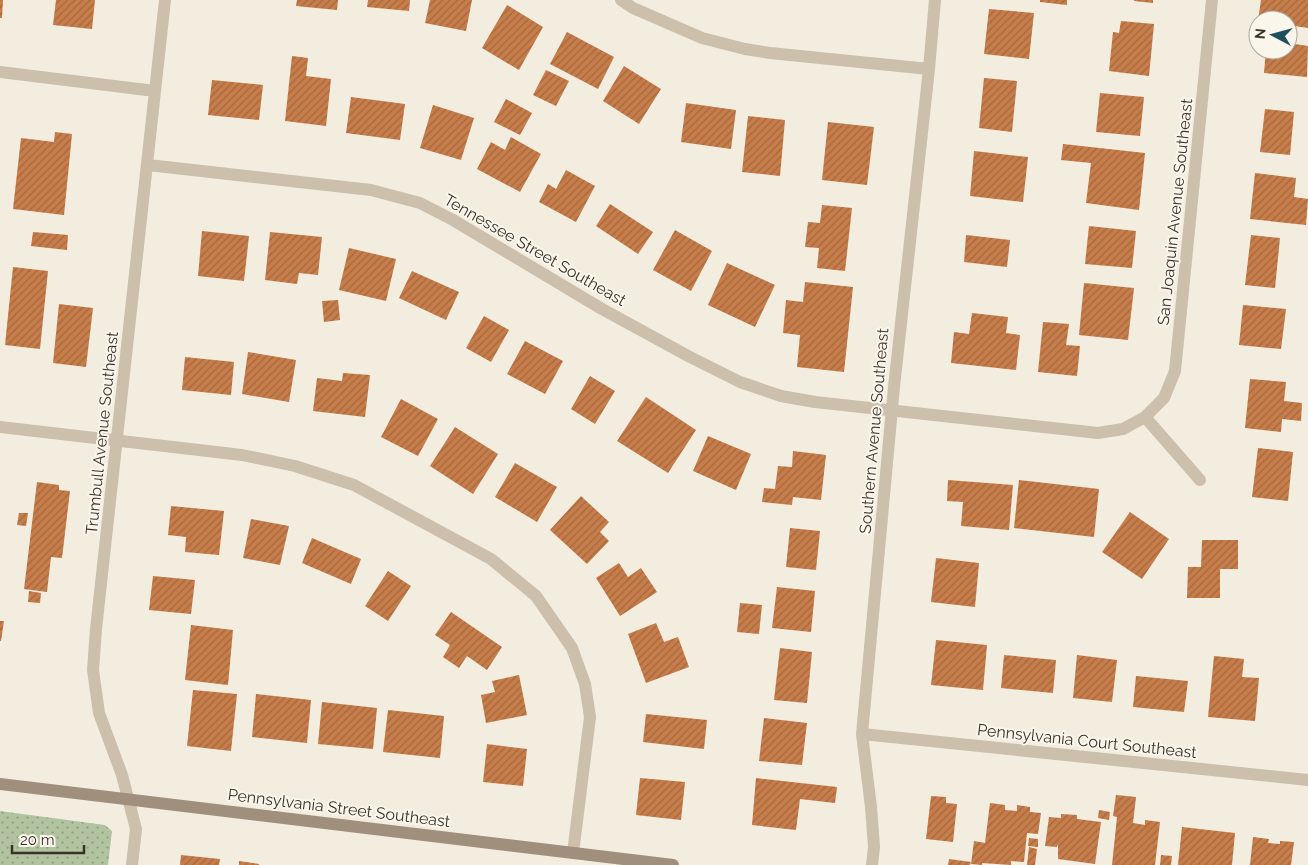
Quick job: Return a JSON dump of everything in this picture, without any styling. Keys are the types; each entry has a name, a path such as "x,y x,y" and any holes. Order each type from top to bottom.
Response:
{"street":[{"name":"Trumbull Avenue Southeast","path":"132,865 136,829 122,775 99,713 93,670 165,0"},
{"path":"621,0 633,8 702,38 745,49 929,69"},
{"name":"Southern Avenue Southeast","path":"872,865 874,847 871,807 862,734 892,411 929,69 934,0"},
{"name":"San Joaquin Avenue Southeast","path":"892,411 1098,433 1123,429 1145,417 1164,398 1175,371 1212,0"},
{"path":"0,72 156,91"},
{"name":"Tennessee Street Southeast","path":"148,165 371,190 420,203 453,220 610,313 740,382 781,396 892,411"},
{"path":"1145,417 1200,480"},
{"path":"0,427 251,457 295,466 354,485 491,559 536,596 572,648 586,684 590,717 572,853"},
{"name":"Pennsylvania Court Southeast","path":"862,734 1308,780"},
{"name":"Pennsylvania Street Southeast","path":"0,784 673,865"}],"green space":[{"path":"0,811 105,825 112,831 108,865 0,865"}],"building":[{"path":"0,0 3,0 2,18 0,18"},
{"path":"56,0 95,0 92,29 53,25"},
{"path":"297,0 338,0 337,10 296,6"},
{"path":"368,0 410,0 409,11 367,7"},
{"path":"430,0 472,0 466,31 425,23"},
{"path":"1040,0 1067,0 1067,5 1040,2"},
{"path":"1153,0 1153,3 1134,1"},
{"path":"1261,0 1308,0 1308,28 1298,26 1298,10 1260,10"},
{"path":"507,5 543,27 519,70 482,48"},
{"path":"989,9 1034,13 1029,59 984,54"},
{"path":"1121,21 1154,24 1149,76 1109,71 1113,32 1119,33"},
{"path":"567,32 614,57 598,89 550,64"},
{"path":"1298,44 1308,46 1307,77 1264,73 1265,60 1298,60"},
{"path":"292,56 308,58 306,76 331,79 326,126 285,121"},
{"path":"624,66 661,89 639,124 603,101"},
{"path":"546,70 569,81 556,106 533,95"},
{"path":"984,78 1017,81 1012,132 979,128"},
{"path":"212,80 263,85 259,120 208,115"},
{"path":"1100,93 1144,97 1140,136 1096,132"},
{"path":"351,97 405,104 400,140 346,133"},
{"path":"506,99 532,113 520,135 494,122"},
{"path":"686,103 736,110 731,149 681,142"},
{"path":"433,105 474,118 461,160 420,148"},
{"path":"1265,109 1294,112 1290,155 1260,152"},
{"path":"748,116 785,120 780,176 742,172"},
{"path":"828,122 874,127 867,185 822,180"},
{"path":"55,132 72,134 64,215 13,209 21,138 54,142"},
{"path":"511,137 541,154 520,192 477,169 491,142 505,150"},
{"path":"1063,144 1145,153 1139,210 1086,203 1091,163 1061,160"},
{"path":"974,151 1028,157 1023,202 970,196"},
{"path":"566,170 595,186 576,222 539,202 548,184 556,189"},
{"path":"1255,173 1296,178 1294,197 1308,199 1306,225 1250,219"},
{"path":"610,204 653,232 638,254 596,226"},
{"path":"822,205 852,208 845,271 817,268 819,248 805,247 808,222 820,223"},
{"path":"1089,226 1136,231 1132,268 1085,264"},
{"path":"675,230 712,251 691,291 653,270"},
{"path":"202,231 249,236 244,281 198,276"},
{"path":"33,232 68,235 67,250 31,246"},
{"path":"270,232 322,237 318,275 299,273 297,284 265,280"},
{"path":"966,235 1010,240 1007,267 964,262"},
{"path":"1251,235 1280,238 1275,288 1245,285"},
{"path":"349,248 396,259 386,301 339,290"},
{"path":"727,263 775,285 755,327 708,305"},
{"path":"13,267 48,271 40,349 5,345"},
{"path":"412,271 459,292 446,320 399,298"},
{"path":"805,282 853,287 844,372 797,367 800,335 783,333 786,300 803,302"},
{"path":"1084,283 1134,288 1128,340 1079,335"},
{"path":"338,300 340,320 324,322 322,301"},
{"path":"59,304 93,308 86,367 53,363"},
{"path":"1243,305 1286,309 1281,349 1239,345"},
{"path":"972,313 1008,317 1006,333 1020,335 1016,370 951,363 954,332 969,334"},
{"path":"484,316 509,330 491,362 466,348"},
{"path":"1043,322 1069,324 1066,345 1080,346 1077,376 1038,372"},
{"path":"525,341 563,361 545,394 507,374"},
{"path":"248,352 296,360 289,402 242,394"},
{"path":"185,357 234,362 231,395 182,390"},
{"path":"343,373 370,375 365,417 313,411 317,378 342,381"},
{"path":"590,376 615,391 595,424 571,409"},
{"path":"1250,379 1286,382 1284,401 1302,403 1301,421 1282,419 1281,432 1245,428"},
{"path":"646,397 696,430 668,473 617,441"},
{"path":"401,399 438,419 418,456 381,437"},
{"path":"455,427 498,454 473,494 430,466"},
{"path":"708,436 751,454 736,490 693,471"},
{"path":"1258,448 1293,452 1288,501 1252,497"},
{"path":"793,451 826,455 821,500 793,497 792,505 762,502 764,488 775,489 778,466 792,467"},
{"path":"515,463 557,487 537,522 495,497"},
{"path":"948,480 1013,485 1009,530 961,526 963,502 947,501"},
{"path":"1019,480 1099,489 1094,537 1014,528"},
{"path":"37,482 59,485 59,490 70,491 62,558 51,557 47,592 24,589"},
{"path":"581,496 609,522 600,532 609,541 587,564 550,530"},
{"path":"171,506 224,511 219,555 185,552 186,537 168,535"},
{"path":"1130,512 1169,539 1142,579 1102,552"},
{"path":"19,513 28,513 26,526 17,525"},
{"path":"251,519 289,526 280,565 243,558"},
{"path":"790,528 820,531 816,570 786,567"},
{"path":"312,538 361,559 351,584 302,563"},
{"path":"1202,540 1238,540 1238,569 1220,569 1220,598 1187,598 1188,567 1201,567"},
{"path":"936,558 979,563 975,607 931,602"},
{"path":"619,563 628,577 641,568 657,592 620,616 596,578"},
{"path":"388,571 411,586 388,621 365,606"},
{"path":"153,576 195,580 191,614 149,610"},
{"path":"777,587 815,591 811,632 772,628"},
{"path":"29,591 41,593 40,603 28,602"},
{"path":"740,603 762,605 759,634 737,632"},
{"path":"451,612 502,647 487,670 467,656 459,668 443,657 450,645 435,635"},
{"path":"0,621 4,621 1,641 0,641"},
{"path":"656,623 664,642 678,637 689,667 646,683 628,634"},
{"path":"191,625 233,630 228,685 185,680"},
{"path":"936,640 987,645 983,690 931,685"},
{"path":"780,648 812,652 807,703 774,700"},
{"path":"1004,655 1056,660 1053,693 1001,688"},
{"path":"1077,655 1117,660 1112,702 1073,698"},
{"path":"1214,656 1244,659 1242,677 1259,678 1255,721 1208,717"},
{"path":"519,675 527,715 486,723 481,695 495,692 492,681"},
{"path":"1136,676 1188,681 1184,712 1133,707"},
{"path":"193,690 237,694 231,751 187,746"},
{"path":"256,694 311,700 307,743 252,737"},
{"path":"322,702 377,708 373,749 318,744"},
{"path":"388,710 444,716 440,758 383,752"},
{"path":"646,714 707,720 704,749 643,742"},
{"path":"764,718 807,723 802,765 759,761"},
{"path":"487,744 527,749 523,786 483,782"},
{"path":"640,778 685,782 681,820 636,815"},
{"path":"756,778 837,787 835,803 800,799 796,830 752,825"},
{"path":"1116,795 1136,797 1133,823 1145,825 1145,820 1160,822 1155,865 1112,865 1117,817 1113,816"},
{"path":"931,796 946,797 946,803 957,804 953,842 926,839"},
{"path":"990,803 1005,805 1005,810 1017,811 1017,805 1030,807 1030,812 1041,813 1038,834 1027,833 1024,862 1011,861 1011,865 971,864 974,841 985,843"},
{"path":"1099,810 1110,812 1109,820 1098,818"},
{"path":"1061,814 1077,815 1077,819 1101,822 1095,864 1058,859 1057,845 1057,847 1045,846 1049,817 1061,818"},
{"path":"1182,827 1235,833 1232,865 1178,865"},
{"path":"1253,837 1269,839 1268,843 1280,844 1280,841 1294,842 1291,865 1250,865"},
{"path":"1029,838 1038,839 1038,847 1028,846"},
{"path":"1029,847 1037,849 1035,865 1027,865"},
{"path":"181,855 220,859 219,865 180,865"},
{"path":"1161,855 1172,856 1171,865 1160,865"},
{"path":"949,859 971,862 970,865 948,865"},
{"path":"239,861 259,864 259,865 239,865"}]}
